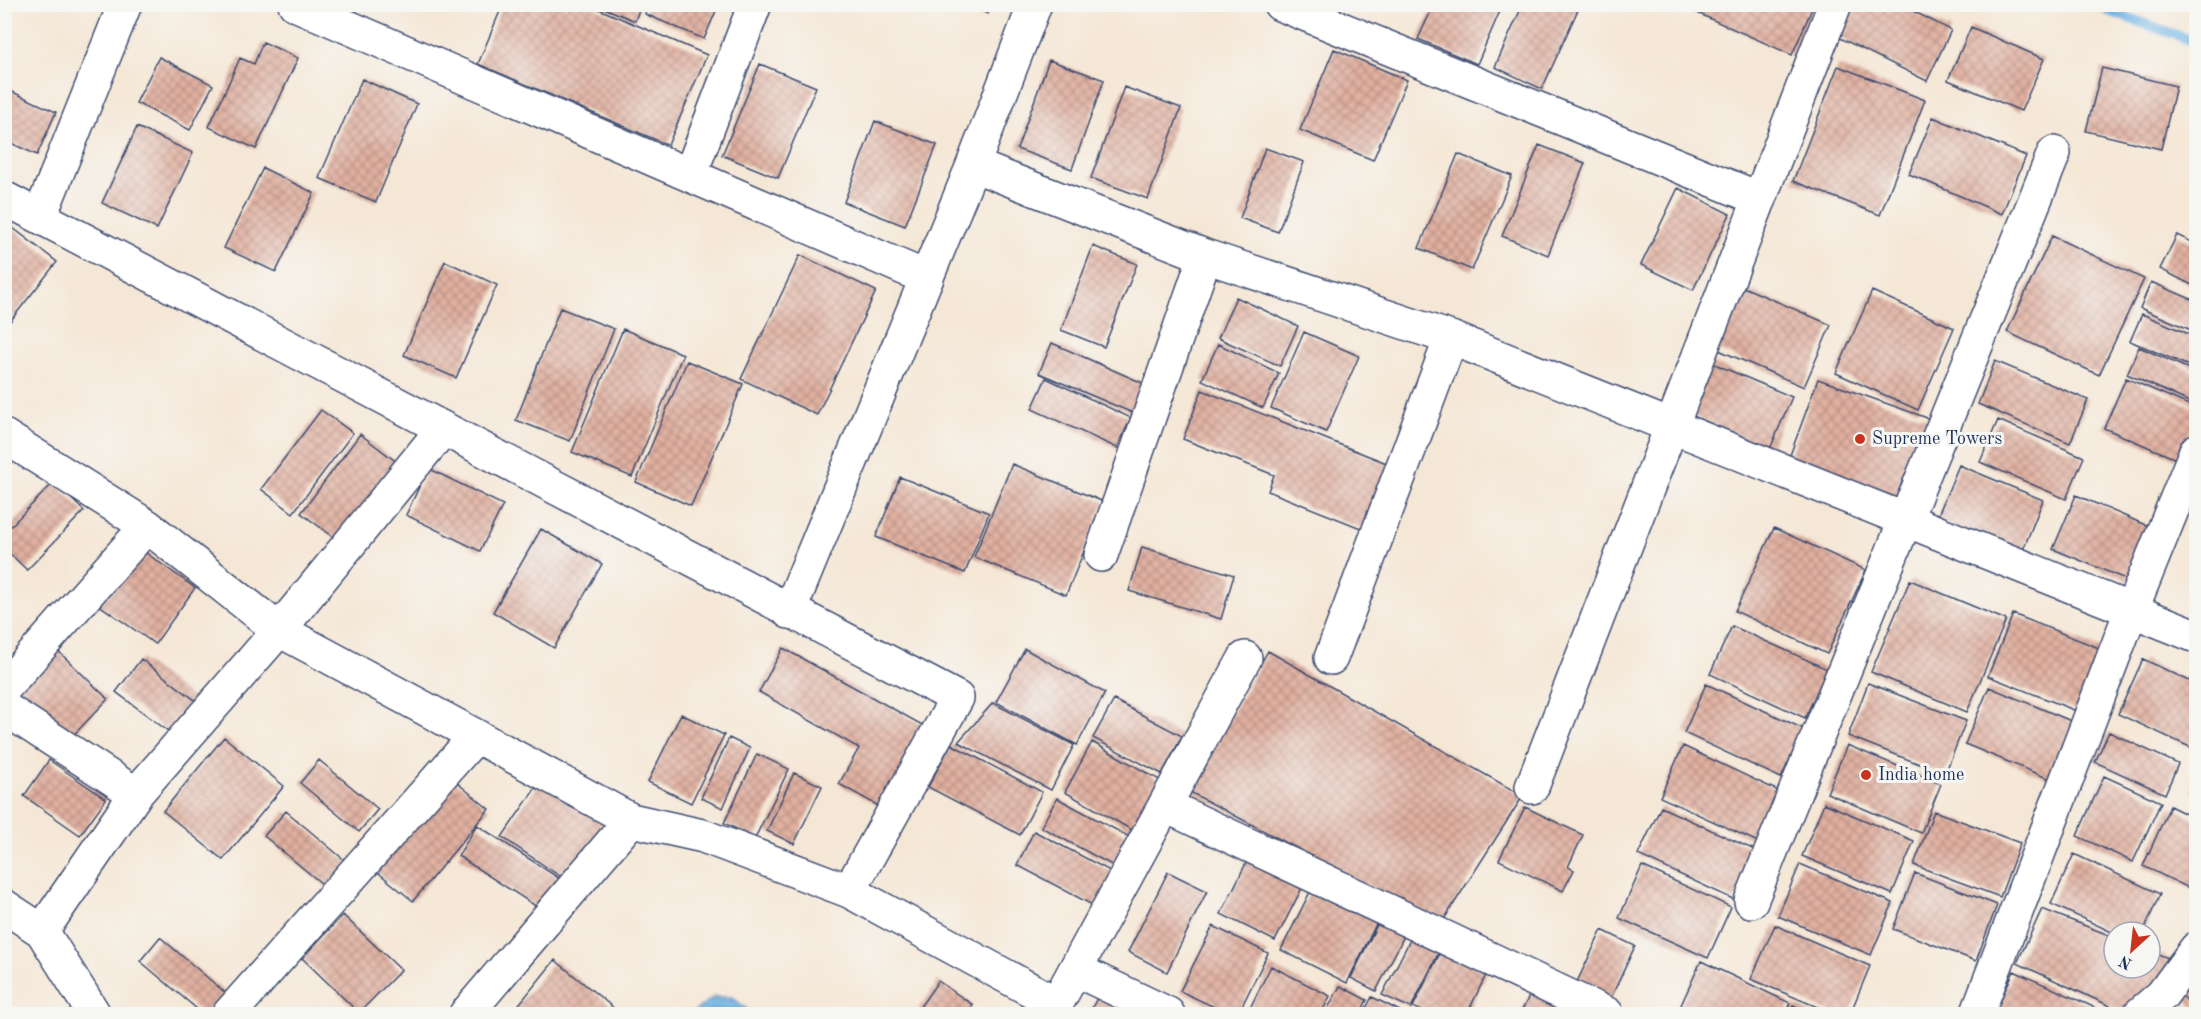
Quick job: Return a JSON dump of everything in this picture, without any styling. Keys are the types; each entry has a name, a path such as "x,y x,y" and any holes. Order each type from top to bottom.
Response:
{"street":[{"path":"40,216 125,4"},
{"path":"295,4 927,278"},
{"path":"690,175 755,4"},
{"path":"789,612 974,165 1035,4"},
{"path":"1280,4 1760,200"},
{"path":"1532,787 1835,4"},
{"path":"1751,902 2054,153"},
{"path":"974,165 1205,256 1451,338 2196,636"},
{"path":"4,198 789,612 957,698 849,891"},
{"path":"1101,555 1205,256"},
{"path":"1331,658 1451,338"},
{"path":"42,931 136,794 279,630 443,429"},
{"path":"4,436 147,526 279,630 631,819 703,836 849,891 1054,1009 1245,658"},
{"path":"1977,1014 2131,611 2196,451"},
{"path":"4,688 147,526"},
{"path":"4,708 136,794"},
{"path":"229,1014 476,736"},
{"path":"1166,806 1607,1014"},
{"path":"466,1014 631,819"},
{"path":"4,906 42,931 94,1014"},
{"path":"2140,1014 2162,995 2196,949"},
{"path":"1076,970 1168,1014"}],"water":[{"path":"714,997 732,997 753,1014 691,1014"}],"building":[{"path":"334,4 359,4 355,13"},
{"path":"503,4 587,4 707,55 668,145 478,64"},
{"path":"595,4 641,4 635,21"},
{"path":"648,4 719,4 704,39 645,14"},
{"path":"964,4 992,4 988,14"},
{"path":"1434,4 1503,4 1477,64 1418,39"},
{"path":"1523,4 1580,5 1542,89 1495,67"},
{"path":"1677,4 1814,4 1792,55"},
{"path":"1854,4 1899,4 1951,30 1927,81 1838,37"},
{"path":"1971,27 2044,59 2021,111 1948,80"},
{"path":"263,42 298,58 256,149 209,127 240,58 254,64"},
{"path":"1334,49 1407,80 1373,160 1300,130"},
{"path":"159,57 213,85 190,130 136,103"},
{"path":"1049,60 1104,80 1072,169 1017,149"},
{"path":"760,64 816,87 778,178 722,155"},
{"path":"1838,66 1925,100 1880,215 1793,181"},
{"path":"2102,68 2176,86 2161,149 2086,131"},
{"path":"362,79 417,104 376,202 319,178"},
{"path":"1124,87 1181,108 1148,199 1091,178"},
{"path":"4,88 56,112 37,155 4,140"},
{"path":"1933,117 2026,156 2002,214 1909,174"},
{"path":"875,121 937,145 905,226 844,202"},
{"path":"137,127 193,153 157,229 102,203"},
{"path":"1539,145 1585,163 1548,255 1502,236"},
{"path":"1265,148 1304,162 1278,232 1240,218"},
{"path":"1458,154 1512,176 1472,270 1419,248"},
{"path":"263,168 314,193 276,272 224,248"},
{"path":"1678,188 1730,214 1693,290 1641,265"},
{"path":"4,221 57,262 4,329"},
{"path":"2177,235 2196,244 2196,287 2160,269"},
{"path":"2052,236 2144,279 2099,375 2007,332"},
{"path":"1093,246 1137,264 1104,347 1061,330"},
{"path":"800,255 876,291 817,415 741,379"},
{"path":"445,261 497,285 456,378 404,355"},
{"path":"2151,282 2196,301 2196,332 2140,308"},
{"path":"1741,286 1831,325 1804,387 1714,348"},
{"path":"1872,291 1954,328 1918,410 1836,373"},
{"path":"1236,297 1298,326 1280,366 1218,338"},
{"path":"560,308 614,329 570,441 516,420"},
{"path":"2142,314 2196,337 2196,369 2130,341"},
{"path":"623,329 683,354 632,477 572,452"},
{"path":"1304,332 1359,356 1326,432 1271,408"},
{"path":"1052,343 1147,385 1135,414 1039,373"},
{"path":"1218,344 1279,373 1263,408 1202,380"},
{"path":"2139,347 2196,372 2196,405 2127,374"},
{"path":"687,361 743,384 691,506 636,482"},
{"path":"1995,361 2088,400 2070,443 1978,404"},
{"path":"1710,362 1792,397 1770,449 1688,414"},
{"path":"1046,378 1131,418 1117,448 1032,409"},
{"path":"2126,378 2196,408 2196,430 2183,462 2104,428"},
{"name":"Supreme Towers","path":"1818,379 1930,419 1901,499 1789,458"},
{"path":"1202,390 1394,466 1368,531 1268,491 1274,475 1183,439"},
{"path":"321,410 353,433 293,513 261,489"},
{"path":"1998,420 2084,457 2066,499 1980,462"},
{"path":"360,434 398,463 339,541 301,513"},
{"path":"1012,464 1104,502 1066,595 974,557"},
{"path":"1959,465 2043,500 2021,555 1936,520"},
{"path":"428,468 503,505 480,551 406,515"},
{"path":"900,477 989,513 965,573 876,537"},
{"path":"54,482 84,511 27,570 4,548 4,533"},
{"path":"2076,495 2157,530 2135,583 2053,549"},
{"path":"1774,528 1866,570 1827,654 1735,611"},
{"path":"541,529 602,564 554,648 493,612"},
{"path":"135,545 195,588 155,644 92,600"},
{"path":"1142,547 1234,575 1221,619 1129,591"},
{"path":"1910,580 2006,620 1967,712 1871,672"},
{"path":"2013,614 2104,650 2079,712 1988,676"},
{"path":"1732,626 1827,669 1805,718 1710,674"},
{"path":"55,648 108,699 65,744 12,694"},
{"path":"783,648 926,727 882,808 839,784 859,748 759,692"},
{"path":"1025,649 1105,693 1077,745 996,702"},
{"path":"1268,651 1523,796 1441,924 1188,791"},
{"path":"141,659 196,701 172,734 116,692"},
{"path":"2143,659 2196,684 2196,738 2192,748 2118,714"},
{"path":"1868,683 1966,721 1945,774 1848,736"},
{"path":"1706,684 1804,729 1781,778 1684,733"},
{"path":"1989,687 2076,723 2052,780 1965,744"},
{"path":"1114,700 1182,736 1162,774 1093,738"},
{"path":"993,703 1074,745 1051,790 958,742"},
{"path":"681,714 724,735 691,803 648,782"},
{"path":"2109,732 2178,764 2165,794 2095,762"},
{"path":"224,737 284,786 223,860 163,811"},
{"path":"729,738 750,748 723,808 701,798"},
{"path":"1092,742 1165,783 1137,833 1065,792"},
{"path":"951,744 1042,792 1020,835 928,787"},
{"path":"1847,745 1941,784 1921,833 1827,793"},
{"path":"1683,746 1781,792 1758,842 1660,797"},
{"path":"757,754 789,769 755,838 724,823"},
{"path":"49,760 106,799 80,835 24,796"},
{"path":"319,760 378,809 359,832 300,783"},
{"path":"794,773 822,786 794,844 767,831"},
{"path":"2104,776 2161,802 2133,862 2077,836"},
{"path":"450,777 489,809 413,901 375,870"},
{"path":"543,777 611,823 570,883 502,837"},
{"path":"2196,779 2196,793 2191,791"},
{"path":"1057,798 1135,840 1119,869 1041,827"},
{"path":"1824,803 1914,841 1892,894 1802,856"},
{"path":"2170,806 2196,819 2196,876 2191,889 2143,866"},
{"path":"1525,807 1583,835 1568,867 1574,870 1563,891 1499,860"},
{"path":"1661,807 1757,851 1735,900 1638,855"},
{"path":"286,811 348,863 327,888 264,836"},
{"path":"1934,811 2020,843 2000,897 1914,865"},
{"path":"477,825 568,884 548,914 458,856"},
{"path":"1034,831 1116,874 1098,908 1017,865"},
{"path":"1251,853 1306,880 1275,941 1221,914"},
{"path":"2074,854 2160,894 2148,920 2102,920 2102,927 2051,904"},
{"path":"1800,864 1893,903 1871,955 1778,916"},
{"path":"1642,866 1731,907 1708,958 1619,918"},
{"path":"1168,872 1207,891 1167,972 1128,952"},
{"path":"1915,873 1997,905 1976,961 1893,929"},
{"path":"1316,880 1382,912 1347,983 1281,950"},
{"path":"2042,909 2102,932 2102,980 2159,980 2123,1012 2017,963"},
{"path":"343,915 401,970 359,1013 302,958"},
{"path":"1378,923 1404,936 1376,991 1351,978"},
{"path":"1775,925 1870,966 1850,1014 1834,1014 1751,979"},
{"path":"1213,926 1268,953 1238,1014 1229,1014 1180,991"},
{"path":"1602,930 1635,946 1610,1000 1576,984"},
{"path":"160,937 229,996 214,1014 203,1014 140,961"},
{"path":"1411,938 1439,952 1411,1008 1382,995"},
{"path":"1441,951 1487,973 1467,1014 1428,1014 1413,1007"},
{"path":"2162,956 2179,962 2162,977"},
{"path":"555,960 621,1014 524,1014 516,1008"},
{"path":"1701,961 1790,1003 1785,1014 1677,1014"},
{"path":"2196,965 2196,1010 2174,987"},
{"path":"1271,966 1330,996 1321,1014 1247,1014"},
{"path":"2014,971 2109,1014 1994,1014"},
{"path":"938,981 973,1005 966,1014 915,1014"},
{"path":"1340,986 1367,1000 1360,1014 1325,1014"},
{"path":"1534,987 1572,1006 1567,1014 1520,1014"},
{"path":"1098,996 1136,1014 1089,1014"},
{"path":"1372,997 1406,1014 1363,1014"},
{"path":"1793,1005 1814,1014 1789,1014"}],"waterway":[{"path":"2104,4 2106,10 2196,42"}],"place":[{"name":"Supreme Towers","path":"1860,439"},
{"name":"India home","path":"1866,775"}]}
